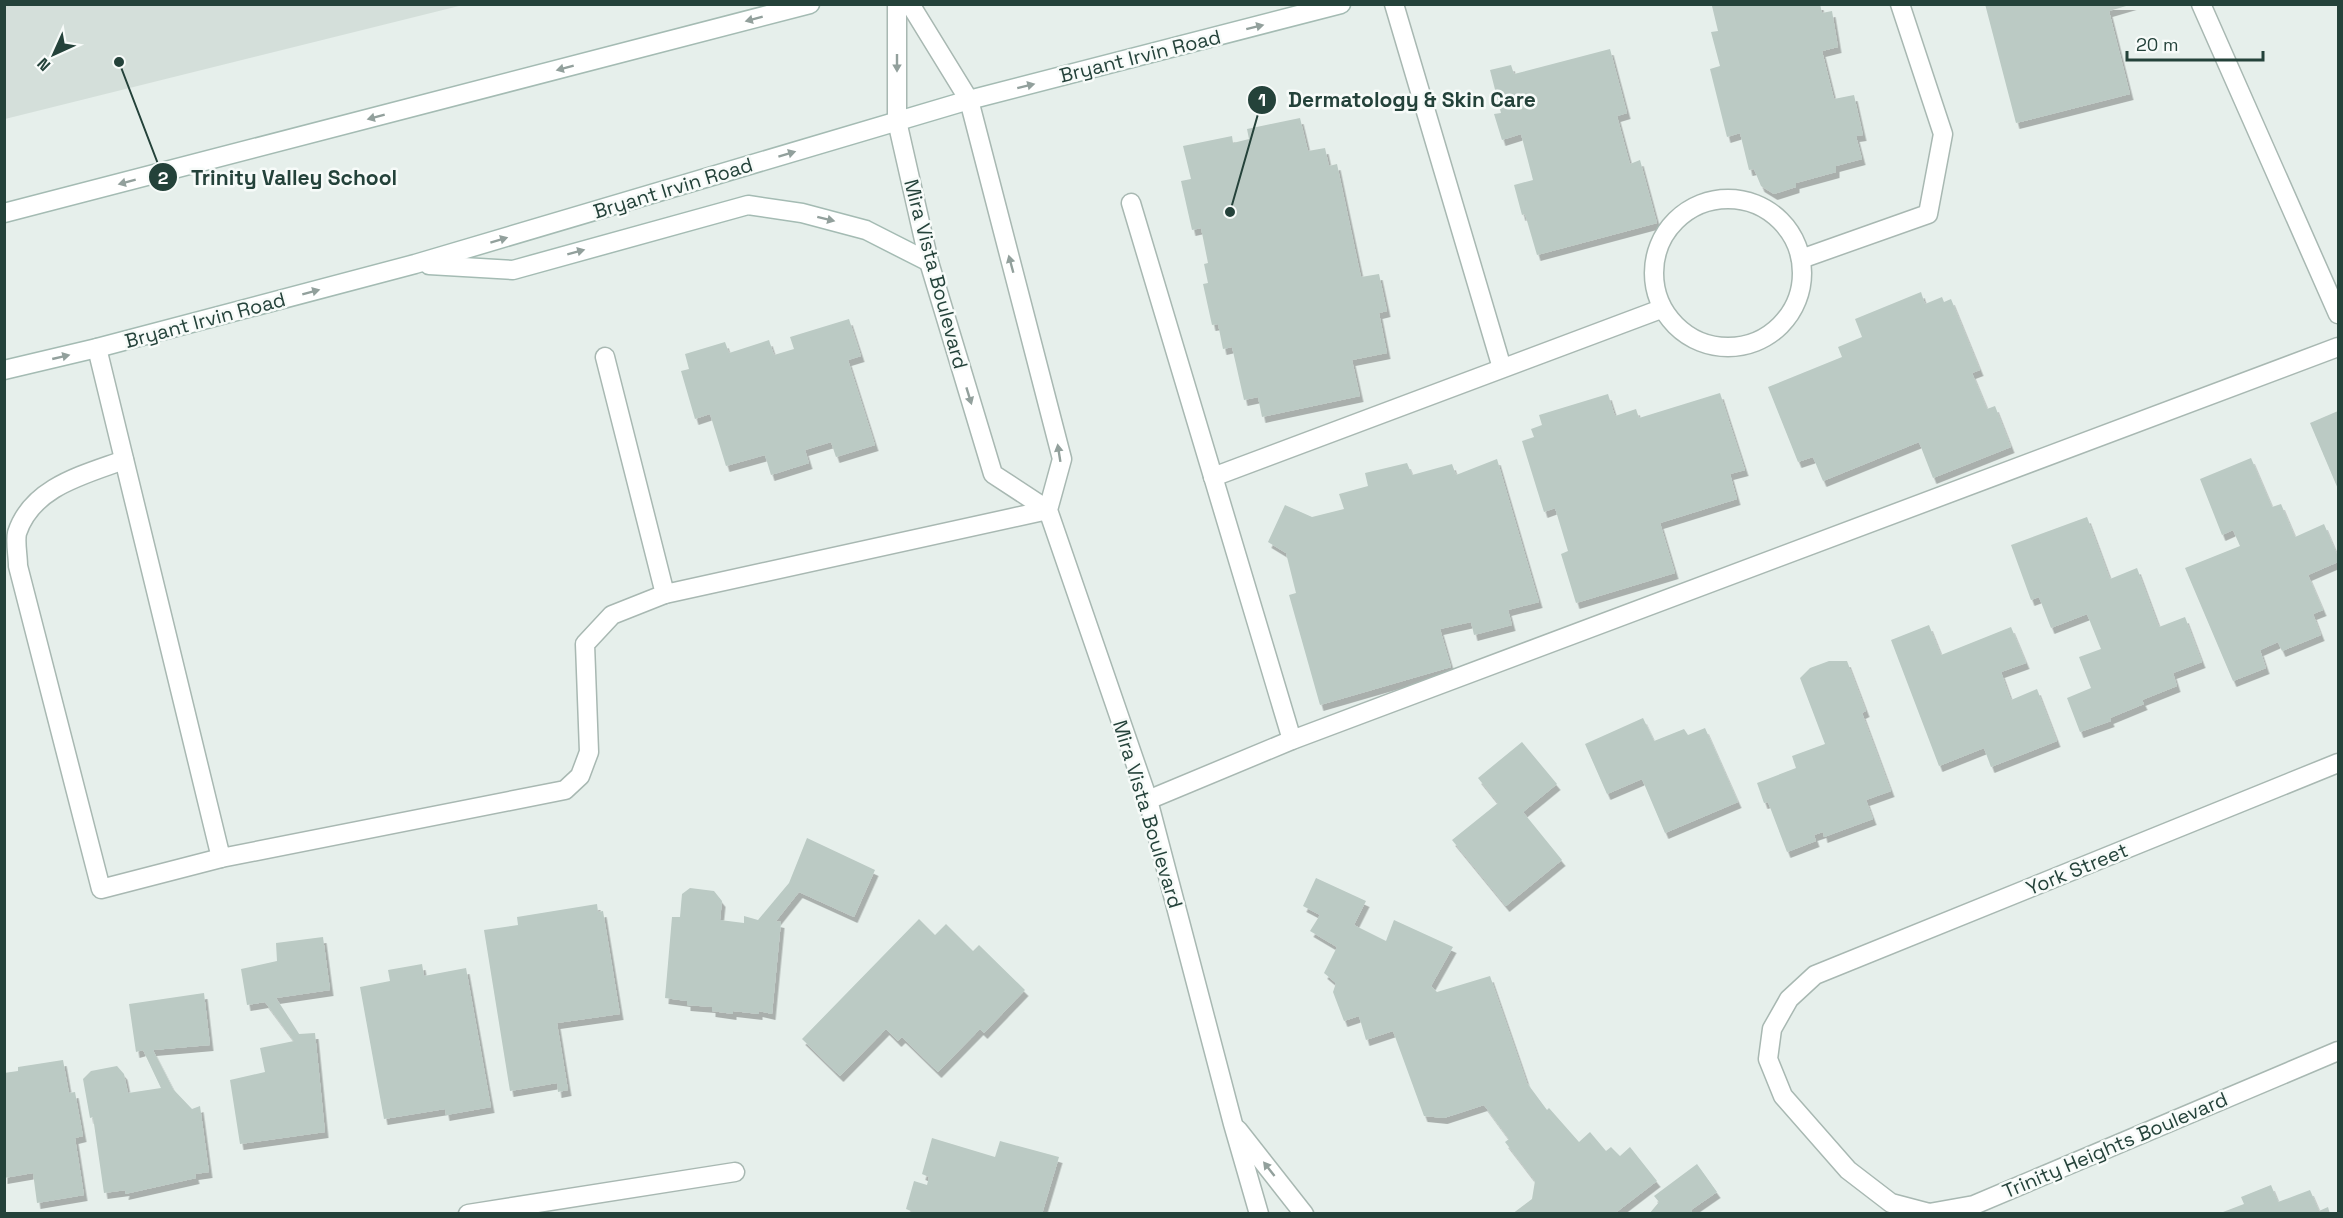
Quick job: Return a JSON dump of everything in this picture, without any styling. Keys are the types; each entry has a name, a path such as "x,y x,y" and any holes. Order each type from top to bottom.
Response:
{"street":[{"path":"4,213 810,4"},
{"name":"Mira Vista Boulevard","path":"897,4 897,121 929,262 993,474 1048,510 1148,800 1233,1124 1259,1214"},
{"path":"124,460 66,481 34,502 17,534 18,566 101,889 221,858 565,790 580,776 589,752 585,644 612,615 665,594 1048,510 1062,459 969,100 910,4"},
{"name":"Bryant Irvin Road","path":"4,370 97,348 415,264 969,100 1341,4"},
{"path":"1395,4 1502,369"},
{"path":"1802,259 1929,214 1943,134 1900,4"},
{"path":"2201,4 2338,314"},
{"path":"1710,199 1746,200 1790,230 1802,259 1801,289 1778,329 1748,346 1710,346 1686,336 1661,309 1654,256 1677,216 1710,199"},
{"path":"1131,203 1292,740"},
{"path":"415,264 513,270 748,205 802,213 866,230 929,262"},
{"path":"1213,477 1661,309"},
{"path":"1148,800 1292,740 2338,347"},
{"path":"97,348 221,858"},
{"path":"605,357 665,594"},
{"name":"York Street","path":"1815,975 2338,763"},
{"name":"Trinity Heights Boulevard","path":"1815,975 1789,999 1772,1029 1768,1059 1783,1096 1848,1170 1891,1203 1929,1213 1974,1204 2338,1051"},
{"name":"Mira Vista Boulevard","path":"1233,1124 1304,1214"},
{"path":"468,1214 735,1172"}],"shaded area":[{"path":"5,4 463,4 463,5 5,119"}],"building":[{"path":"1718,4 1820,4 1822,13 1832,11 1838,47 1822,51 1834,99 1854,95 1863,135 1856,136 1862,159 1836,166 1836,172 1796,183 1796,187 1774,194 1761,186 1754,169 1749,170 1740,133 1727,137 1710,69 1720,66 1711,32 1718,31 1712,6"},
{"path":"1985,4 2133,4 2109,11 2130,94 2016,123"},
{"path":"1610,49 1627,113 1617,116 1630,164 1640,160 1657,223 1537,255 1514,185 1533,180 1521,134 1502,140 1494,114 1501,113 1490,70 1511,65 1514,74"},
{"path":"1300,118 1308,151 1325,148 1329,166 1337,164 1361,277 1379,274 1387,311 1379,313 1387,353 1352,360 1360,396 1262,417 1258,397 1244,400 1232,347 1223,349 1218,324 1212,325 1203,284 1208,283 1204,264 1208,263 1201,228 1192,230 1181,181 1191,179 1183,146 1232,136 1233,143 1249,139 1247,129"},
{"path":"1921,292 1925,304 1942,297 1944,302 1951,299 1980,370 1972,373 1987,409 1995,406 2011,447 1933,478 1919,442 1823,481 1813,457 1798,462 1768,387 1842,357 1838,347 1862,337 1855,319"},
{"path":"849,319 861,356 848,360 875,445 836,457 831,442 805,450 809,463 771,475 765,455 726,466 710,414 695,419 681,371 689,369 685,354 725,342 729,353 769,340 774,355 794,349 790,337"},
{"path":"1720,393 1745,470 1730,474 1737,499 1660,523 1675,573 1576,603 1561,554 1568,551 1555,508 1544,512 1522,441 1534,437 1531,429 1542,425 1539,415 1608,394 1615,416 1636,409 1639,418"},
{"path":"2338,411 2338,489 2310,423"},
{"path":"2251,458 2272,507 2281,504 2295,537 2324,524 2338,562 2308,575 2323,610 2313,614 2321,635 2282,651 2278,642 2260,650 2266,668 2233,681 2185,568 2240,546 2233,530 2222,535 2200,479"},
{"path":"1497,459 1539,602 1508,610 1512,625 1474,635 1471,622 1440,629 1451,667 1320,705 1289,595 1296,593 1286,553 1268,542 1285,505 1312,517 1344,509 1339,494 1368,486 1365,473 1407,463 1412,475 1452,464 1456,475"},
{"path":"2087,517 2110,579 2137,568 2159,627 2185,617 2202,662 2173,673 2177,686 2142,700 2144,704 2110,718 2111,721 2080,732 2067,698 2091,688 2079,657 2101,649 2087,614 2051,628 2039,597 2031,600 2011,545"},
{"path":"1929,625 1941,655 2011,627 2026,663 2001,672 2011,700 2037,689 2057,741 1991,767 1984,748 1939,766 1891,640"},
{"path":"1829,661 1847,661 1866,711 1862,713 1891,791 1866,800 1873,819 1824,837 1823,832 1814,835 1816,841 1787,852 1768,802 1764,803 1757,783 1796,768 1792,756 1825,744 1800,678 1810,668"},
{"path":"1643,718 1654,741 1684,729 1688,735 1705,728 1738,802 1665,833 1642,779 1607,794 1585,744"},
{"path":"1522,742 1557,784 1523,812 1562,860 1506,906 1452,840 1498,803 1478,778"},
{"path":"807,838 875,870 854,917 799,892 776,921 781,922 772,1014 759,1011 759,1014 712,1011 712,1007 687,1005 687,1001 665,998 672,917 680,917 682,894 690,888 714,891 722,901 720,920 744,923 744,916 758,920 789,883"},
{"path":"1316,878 1366,901 1354,925 1386,941 1394,920 1453,947 1431,986 1437,992 1490,976 1527,1083 1547,1110 1549,1108 1579,1142 1590,1132 1606,1151 1611,1147 1620,1156 1630,1147 1657,1181 1614,1214 1512,1214 1532,1199 1535,1181 1505,1142 1509,1139 1484,1105 1444,1118 1424,1116 1393,1031 1366,1040 1359,1016 1344,1021 1333,992 1336,983 1324,973 1337,947 1310,931 1320,915 1303,906"},
{"path":"597,904 598,912 603,911 620,1014 557,1023 568,1090 558,1092 557,1083 510,1091 484,930 518,925 517,917"},
{"path":"919,919 935,935 946,924 973,951 979,945 1025,990 984,1033 980,1029 938,1072 902,1037 898,1041 886,1029 840,1076 802,1039"},
{"path":"323,937 330,990 276,998 299,1034 315,1033 325,1132 240,1144 230,1080 265,1072 260,1048 294,1041 265,1002 247,1005 241,969 277,961 276,943"},
{"path":"422,964 424,976 466,968 491,1107 446,1115 445,1109 384,1119 360,987 390,981 388,970"},
{"path":"204,993 210,1045 153,1050 173,1089 192,1109 200,1106 209,1172 195,1174 196,1178 125,1194 126,1190 104,1193 93,1117 90,1118 83,1079 91,1071 117,1066 124,1074 128,1093 161,1088 143,1050 136,1052 129,1004"},
{"path":"63,1060 69,1093 75,1092 83,1136 75,1138 84,1195 37,1203 33,1173 4,1178 4,1073 18,1071 18,1067"},
{"path":"932,1138 995,1157 1000,1141 1059,1157 1042,1214 918,1214 906,1209 914,1181 927,1185 929,1177 922,1174"},
{"path":"1697,1164 1717,1192 1691,1210 1693,1214 1649,1214 1659,1202 1654,1196"},
{"path":"2271,1185 2278,1202 2310,1190 2319,1211 2328,1207 2330,1214 2224,1214 2223,1212 2244,1204 2241,1197"}],"place":[{"name":"Trinity Valley School","path":"119,62"},
{"name":"Dermatology & Skin Care","path":"1230,212"}]}
